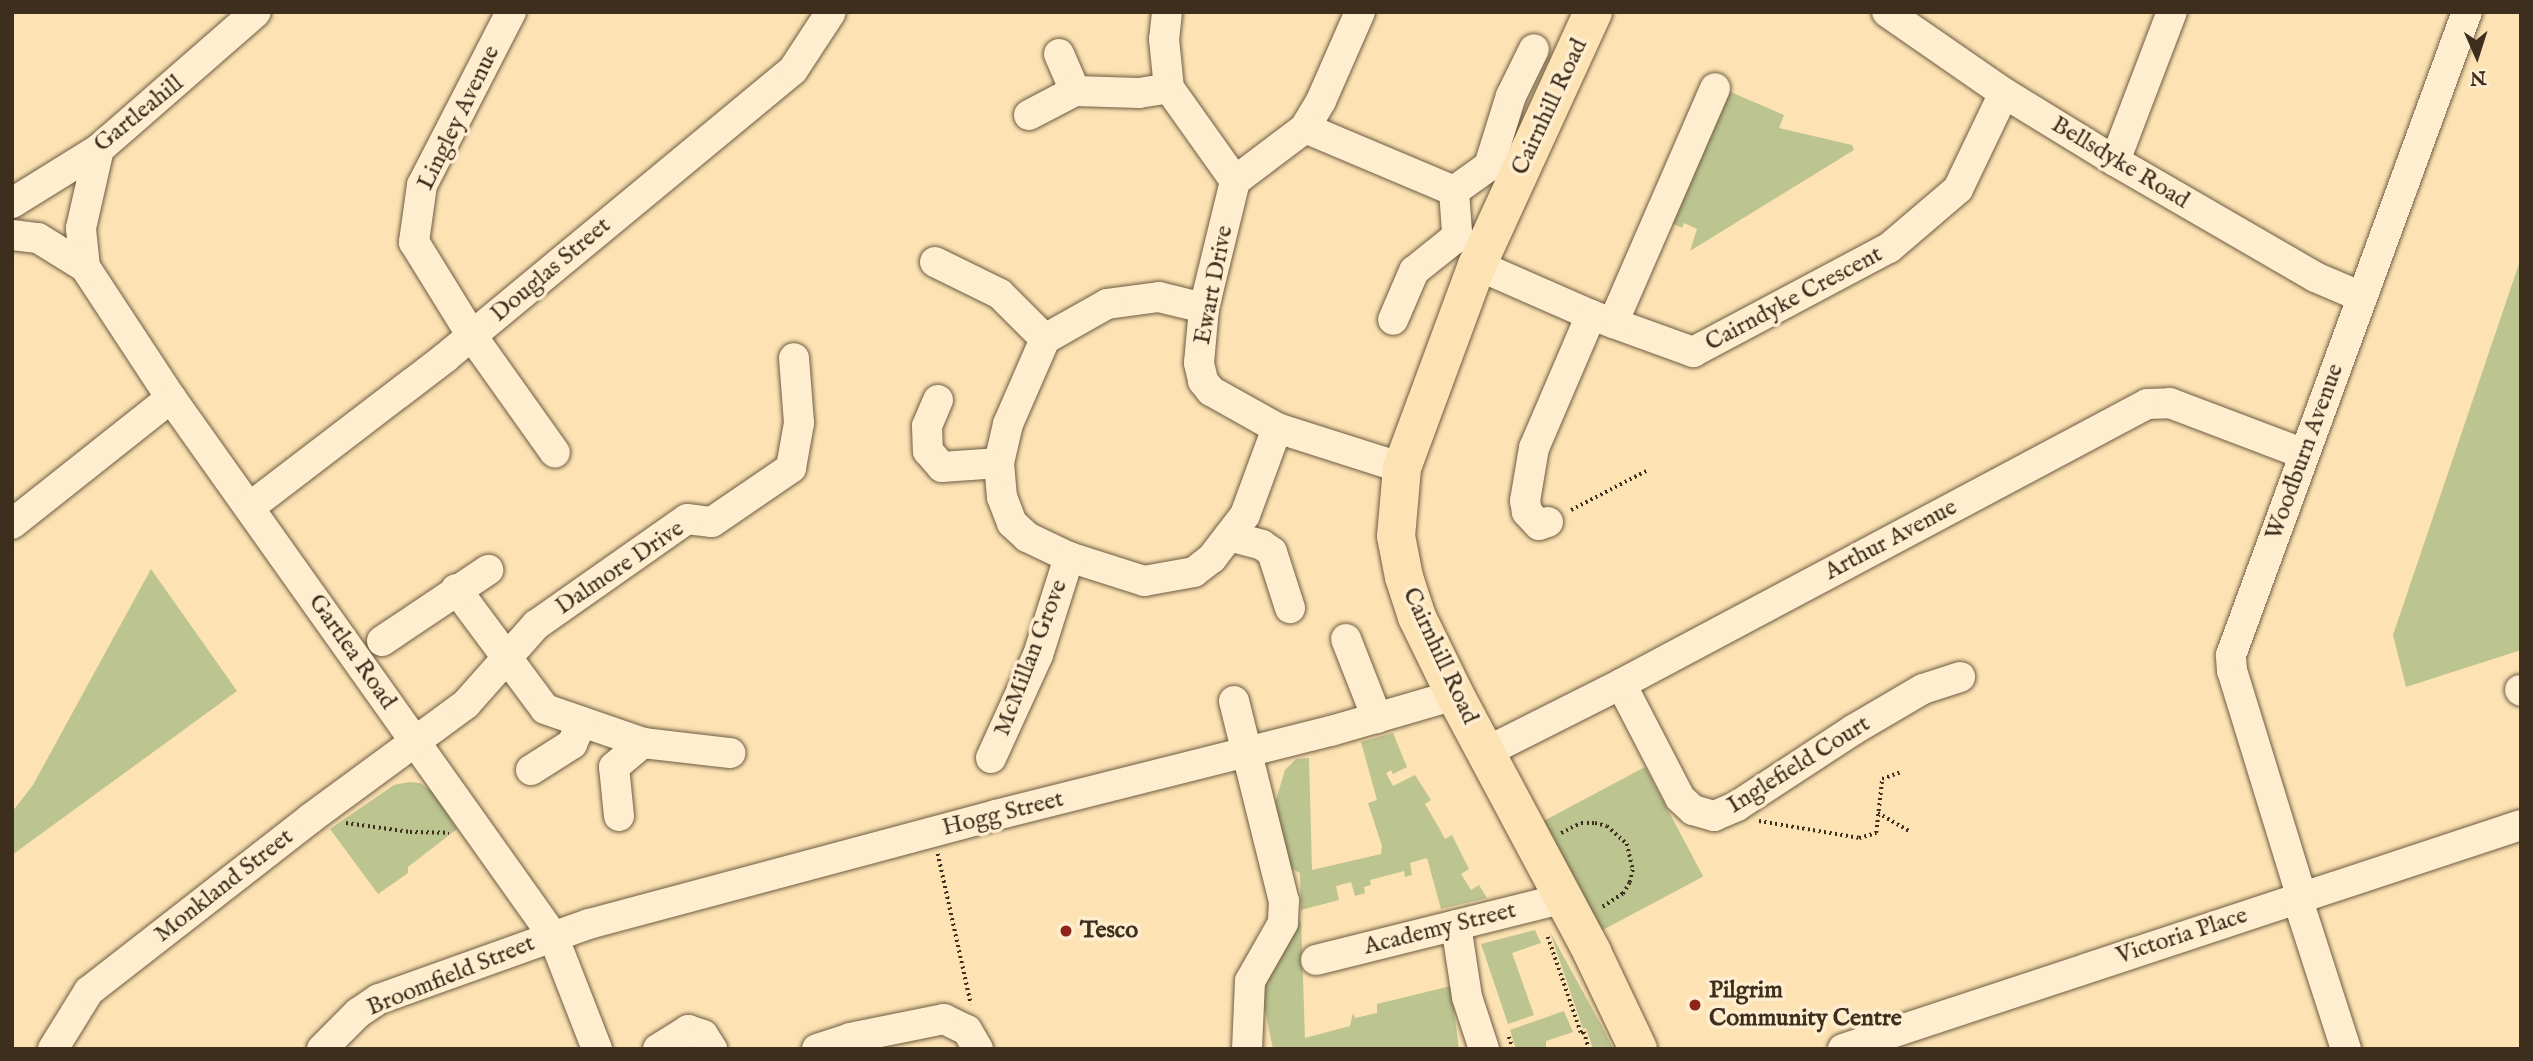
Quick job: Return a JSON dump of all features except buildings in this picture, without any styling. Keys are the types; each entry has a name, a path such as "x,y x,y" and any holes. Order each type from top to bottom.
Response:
{"main road":[{"name":"Cairnhill Road","path":"1593,12 1477,265 1402,468 1396,536 1404,577 1417,617 1455,695 1537,847 1562,917 1638,1049"}],"street":[{"name":"Gartleahill","path":"12,203 99,149 256,12"},
{"name":"Lingley Avenue","path":"511,12 422,185 414,242 472,336 555,453"},
{"name":"Douglas Street","path":"250,507 472,336 793,70 831,12"},
{"path":"1167,12 1164,39 1169,88 1235,181 1305,128 1321,101 1360,12"},
{"name":"Bellsdyke Road","path":"1887,12 2004,93 2115,161 2315,277 2362,297"},
{"path":"2115,161 2172,12"},
{"name":"Woodburn Avenue","path":"2338,1047 2298,886 2231,663 2233,649 2468,12"},
{"path":"1454,191 1489,166 1511,96 1534,49"},
{"path":"1059,54 1075,91"},
{"path":"1030,114 1075,91 1139,93 1169,88"},
{"path":"1548,522 1539,525 1527,512 1525,501 1534,449 1602,319 1715,88"},
{"name":"Cairndyke Crescent","path":"1477,265 1602,319 1693,352 1889,247 1958,189 2004,93"},
{"path":"1305,128 1454,191"},
{"name":"Gartlea Road","path":"85,267 81,228 99,149"},
{"name":"Ewart Drive","path":"1235,181 1204,308 1199,363 1203,381 1211,391 1277,428 1402,468"},
{"path":"1393,320 1414,271 1454,239 1457,232 1454,191"},
{"name":"Gartlea Road","path":"12,235 38,238 74,257 85,267 171,398 553,936 597,1049"},
{"path":"935,262 1000,295 1045,338"},
{"path":"1204,308 1159,297 1107,304 1045,338 1008,424 999,463 1002,497 1012,523 1027,537 1069,557 1144,581 1194,572 1212,558 1245,515 1277,428"},
{"name":"Dalmore Drive","path":"415,743 466,704 536,625 687,519 712,522 791,468 799,423 793,358"},
{"path":"12,524 171,398"},
{"path":"938,400 927,426 928,451 942,467 999,463"},
{"name":"Arthur Avenue","path":"1486,752 1621,684 2147,404 2170,403 2304,454"},
{"path":"1229,536 1262,545 1272,552 1290,608"},
{"name":"McMillan Grove","path":"992,758 1038,655 1069,557"},
{"path":"382,641 488,570"},
{"path":"456,589 545,709 643,743 730,753"},
{"path":"1346,639 1377,718"},
{"name":"Inglefield Court","path":"1621,684 1686,805 1708,816 1721,815 1737,806 1853,730 1923,689 1960,677"},
{"name":"Hogg Street","path":"553,936 933,832 1246,753 1455,695"},
{"path":"1234,701 1284,901 1283,923 1250,981 1247,1049"},
{"path":"531,770 572,744 582,722"},
{"name":"Monkland Street","path":"53,1049 89,991 311,818 415,743"},
{"path":"619,816 614,767 643,743"},
{"name":"Victoria Place","path":"1843,1049 2521,825"},
{"name":"Academy Street","path":"1316,960 1456,925 1562,917"},
{"path":"1456,925 1467,997 1484,1049"},
{"name":"Broomfield Street","path":"322,1049 358,1013 379,999 553,936"},
{"path":"817,1049 850,1038 944,1019 960,1024 973,1036 978,1049"},
{"path":"658,1049 688,1030 703,1035 712,1049"}],"path":[{"path":"1548,522 1646,471"},
{"path":"1737,806 1752,820 1859,838 1876,833 1882,779 1900,772"},
{"path":"1878,813 1909,831"},
{"path":"311,818 410,832 451,833 479,829"},
{"path":"1537,847 1568,828 1595,823 1607,826 1627,844 1633,870 1623,894 1613,903 1562,917 1581,1033 1584,1032 1589,1049"},
{"path":"933,832 972,1003 960,1024"}],"green space":[{"path":"1726,90 1784,115 1779,128 1852,145 1854,150 1690,251 1697,229 1684,223 1682,228 1667,221"},
{"path":"2521,258 2521,650 2406,687 2393,635"},
{"path":"151,569 237,691 12,855 12,812 33,785"},
{"path":"1393,733 1407,767 1393,774 1391,770 1386,773 1393,786 1415,775 1431,800 1425,804 1445,839 1452,835 1469,869 1461,874 1471,890 1479,885 1487,898 1441,909 1427,858 1410,863 1412,875 1405,877 1404,871 1370,880 1371,885 1364,887 1365,893 1355,896 1351,882 1336,886 1339,900 1301,910 1300,873 1289,867 1275,803 1285,770 1296,759 1309,758 1312,870 1381,854 1382,846 1368,803 1377,800 1361,742"},
{"path":"1645,767 1703,876 1600,931 1542,822"},
{"path":"420,783 433,792 457,829 408,867 408,873 378,894 330,829 394,785"},
{"path":"1301,920 1305,1038 1350,1026 1353,1013 1355,1018 1377,1013 1377,1004 1451,986 1459,1049 1273,1049 1261,990"},
{"path":"1535,930 1541,943 1512,953 1534,1015 1508,1024 1481,944"},
{"path":"1550,932 1613,1049 1593,1049 1586,1028 1583,1029"},
{"path":"1564,1011 1573,1032 1546,1041 1546,1049 1516,1049 1510,1030"}],"place":[{"name":"Tesco","path":"1066,931"},
{"name":"Pilgrim Community Centre","path":"1695,1005"}]}
